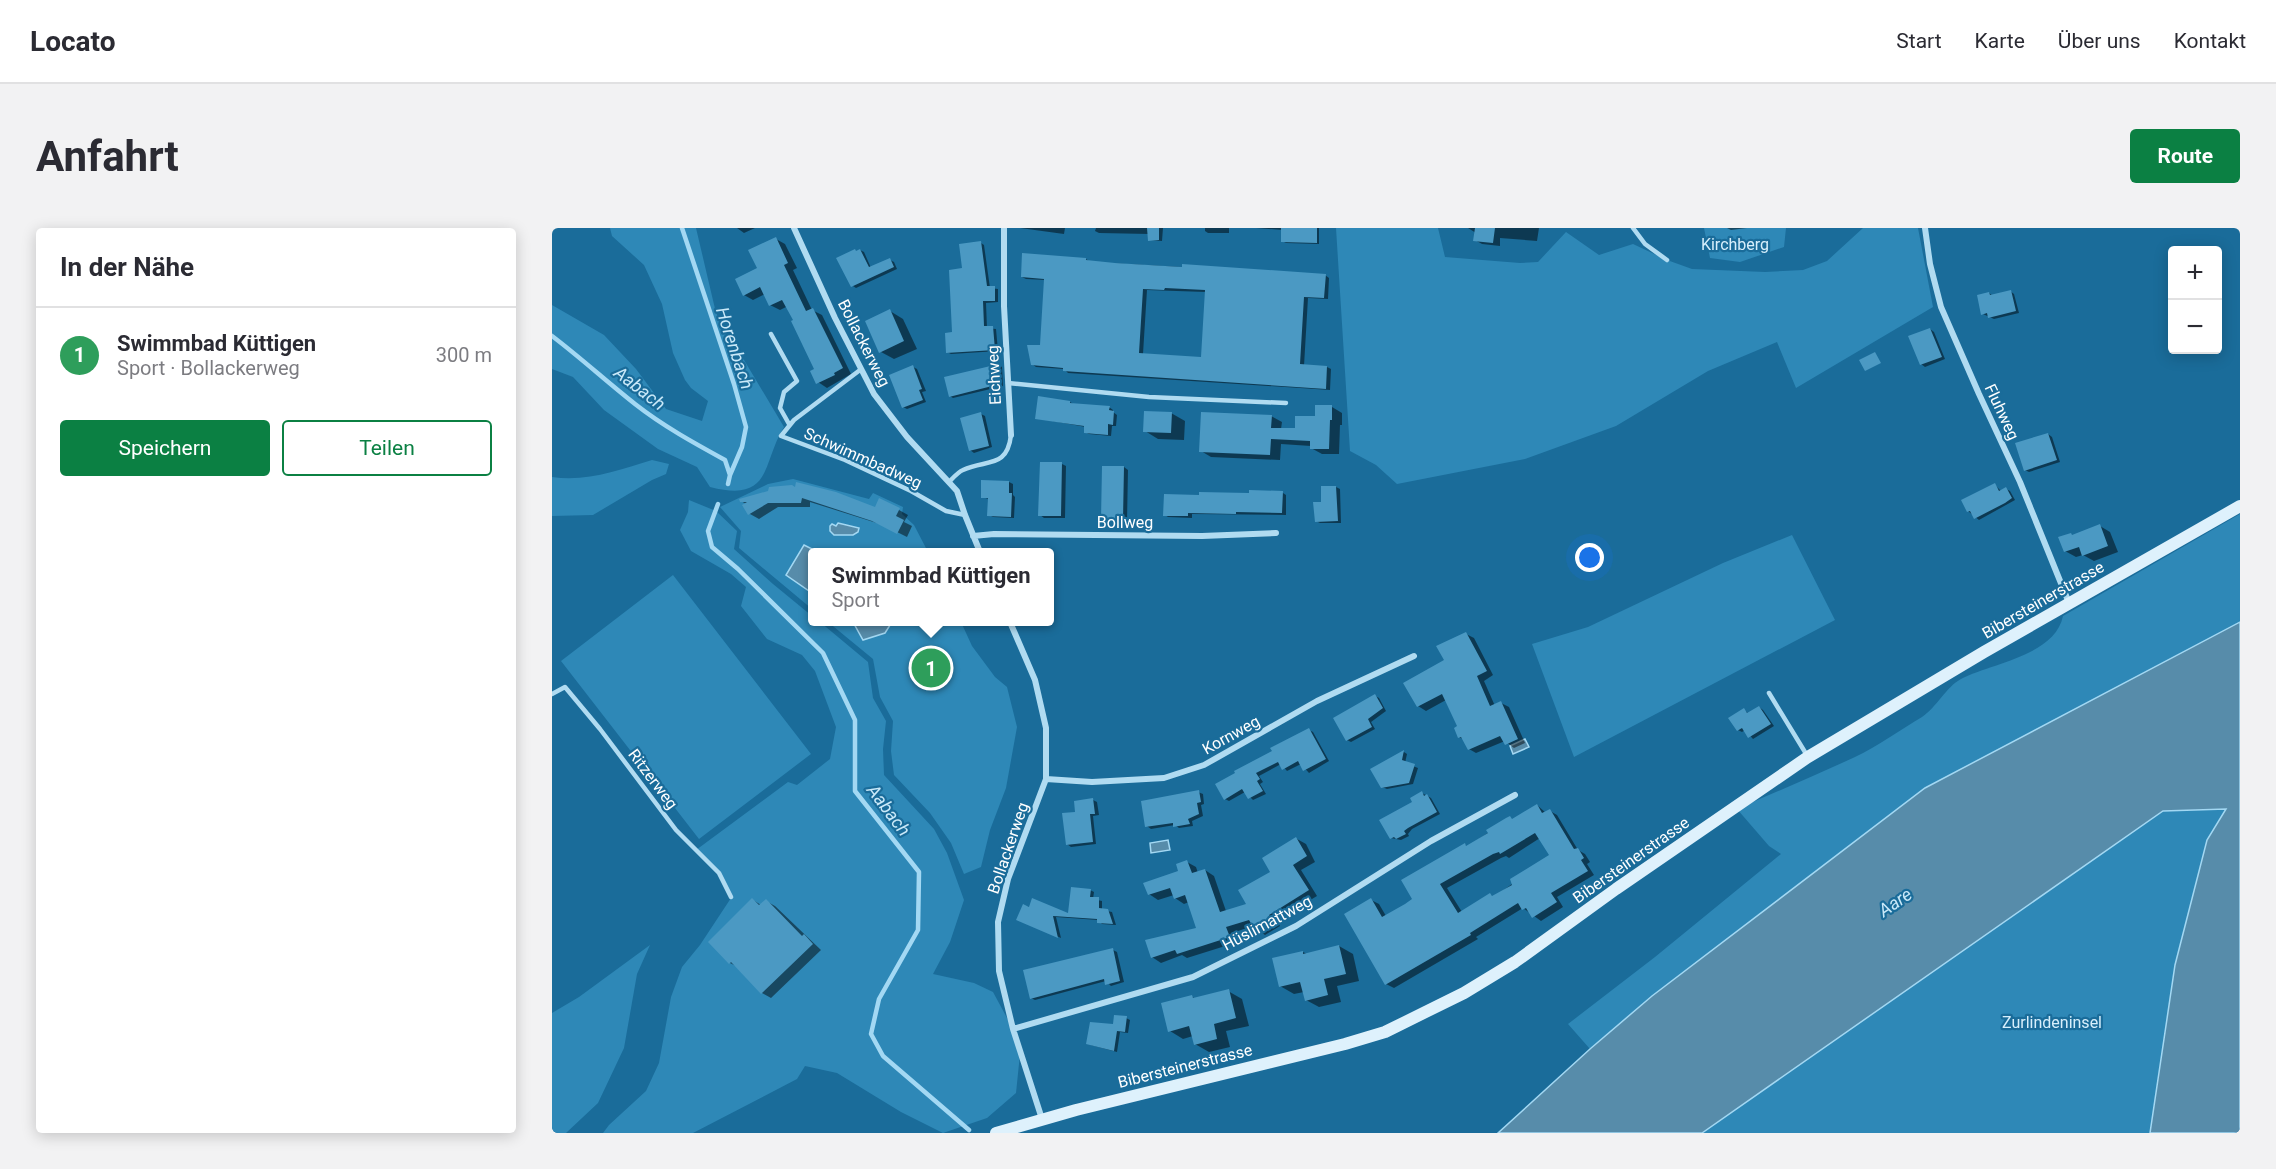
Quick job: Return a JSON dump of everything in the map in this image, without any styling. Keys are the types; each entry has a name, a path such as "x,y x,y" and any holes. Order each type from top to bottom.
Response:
{"main road":[{"name":"Bibersteinerstrasse","path":"996,1133 1042,1119 1345,1044 1385,1032 1425,1014 1515,962 1616,889 1808,757 2240,506"}],"street":[{"name":"Bollackerweg","path":"794,228 860,370 874,394 901,429 957,491 978,548"},
{"name":"Eichweg","path":"1004,228 1004,306 1011,435"},
{"name":"Fluhweg","path":"1925,228 1930,264 1941,307 2020,482 2069,604"},
{"name":"Bollweg","path":"974,536 994,534 1202,536 1276,533"},
{"name":"Bollackerweg","path":"1012,626 1035,680 1046,728 1046,779 1008,879 998,922 999,971 1013,1029 1042,1119"},
{"name":"Kornweg","path":"1046,779 1092,782 1164,778 1204,765 1317,702 1414,656"},
{"name":"Hüslimattweg","path":"1013,1029 1193,977 1296,926 1431,841 1515,795"}],"lane":[{"path":"1633,228 1645,244 1666,260"},
{"path":"771,334 797,381 784,392 780,408 789,424"},
{"name":"Schwimmbadweg","path":"860,370 789,424 781,436 845,460 911,491 946,512 965,515"},
{"path":"1008,383 1149,397 1286,403"},
{"name":"Eichweg","path":"949,482 960,471 996,462 1010,447 1011,435"},
{"name":"Ritzerweg","path":"552,694 565,687 600,729 676,830 719,873 731,897"},
{"path":"1769,693 1808,757"}],"green space":[{"path":"610,228 696,228 716,313 784,427 762,477 755,485 745,490 730,491 710,487 697,467 658,449 604,410 573,377 552,369 552,305 604,335 636,369 666,409 702,421 708,401 691,388 685,380 673,353 662,304 644,265 612,236"},
{"path":"1336,228 1438,228 1445,257 1520,263 1538,262 1566,232 1599,255 1633,244 1692,269 1765,272 1803,270 1827,261 1863,228 1918,228 1933,307 1796,388 1777,342 1708,371 1616,426 1525,459 1397,484 1376,465 1350,451"},
{"name":"Kirchberg","path":"1704,228 1786,228 1784,247 1740,262 1710,258"},
{"path":"652,460 669,464 666,474 593,515 552,516 552,477 590,476"},
{"path":"793,479 869,499 873,493 903,507 902,514 914,525 926,548 808,548 808,606 739,548 741,531 720,507 768,484"},
{"path":"689,500 716,511 737,531 734,549 808,613 808,626 825,626 868,662 873,698 886,721 883,749 884,775 934,829 947,853 964,900 950,942 933,974 974,983 993,992 1013,1029 1020,1054 1016,1093 987,1118 943,1133 901,1112 837,1073 805,1066 797,1079 693,1133 603,1133 646,1091 659,1063 671,997 682,967 700,945 731,898 719,873 696,850 788,782 797,785 830,759 836,727 815,671 802,655 767,639 741,606 746,587 731,574 691,551 680,530 688,512"},
{"path":"2240,514 2240,622 1925,788 1652,996 1590,1049 1568,1024 1655,957 1781,854 1769,846 1737,809 1872,748 1922,717 1961,679 2035,649 2058,630 2063,616"},
{"path":"1792,535 1835,620 1574,757 1532,644 1588,627 1723,563"},
{"path":"673,575 811,754 699,839 561,661"},
{"path":"833,626 963,626 972,646 995,677 1007,687 1017,727 1006,788 990,830 981,867 964,874 951,843 930,813 894,775 891,751 893,721 880,697 873,659"},
{"name":"Zurlindeninsel","path":"2226,809 2207,840 2175,965 2150,1133 1702,1133 2163,811"},
{"path":"650,945 637,974 624,1048 598,1103 566,1133 552,1133 552,1013 579,997"}],"water":[{"path":"838,523 859,528 858,532 853,535 834,535 830,531 830,526 832,524 836,526"},
{"path":"804,545 810,548 808,548 808,590 786,575"},
{"name":"Aare","path":"2240,622 2240,1133 2150,1133 2175,965 2207,840 2226,809 2163,811 1702,1133 1498,1133 1652,996 1925,788"},
{"path":"855,626 889,626 885,633 863,640"},
{"path":"1525,739 1529,747 1513,754 1510,746"},
{"path":"1168,840 1170,850 1151,853 1150,843"}],"building":[{"path":"1147,228 1159,228 1159,240 1148,241"},
{"path":"1281,228 1317,228 1317,243 1281,242"},
{"path":"1475,228 1495,228 1493,243 1473,241"},
{"path":"776,237 788,263 784,265 806,311 813,308 843,368 834,373 835,375 816,384 810,371 814,369 782,300 769,306 760,287 743,296 735,279 757,268 748,250"},
{"path":"981,241 987,286 995,286 995,301 983,301 984,326 993,326 995,350 946,353 945,333 952,332 949,270 962,268 959,244"},
{"path":"855,249 856,251 860,249 869,267 890,258 894,267 851,287 836,258"},
{"path":"1022,253 1086,258 1086,260 1115,263 1182,267 1182,264 1326,274 1324,298 1304,297 1300,364 1327,366 1326,389 1063,371 1063,368 1031,365 1027,345 1040,345 1044,279 1021,277","holes":["1143,289 1205,290 1201,357 1139,353"]},
{"path":"2011,290 2016,311 1988,318 1987,313 1981,315 1977,295 1989,292 1990,295"},
{"path":"890,309 904,341 879,353 865,321"},
{"path":"1930,328 1942,357 1920,365 1908,336"},
{"path":"1875,352 1881,363 1865,371 1859,360"},
{"path":"999,364 1000,384 949,397 944,377"},
{"path":"913,365 922,389 919,390 923,400 902,408 889,375"},
{"path":"1038,396 1070,401 1070,403 1110,406 1109,410 1114,411 1113,425 1108,424 1108,435 1084,433 1084,426 1035,419"},
{"path":"1315,405 1332,405 1329,449 1310,449 1310,441 1271,439 1270,455 1199,452 1201,412 1272,415 1271,428 1295,428 1295,416 1315,416"},
{"path":"1144,411 1172,412 1171,433 1143,432"},
{"path":"981,412 989,446 969,451 960,418"},
{"path":"2048,433 2057,460 2024,471 2015,443"},
{"path":"1040,462 1062,462 1061,516 1038,516"},
{"path":"1102,466 1124,466 1123,520 1101,520"},
{"path":"981,480 1009,481 1009,493 1012,493 1011,517 987,516 988,498 981,498"},
{"path":"796,482 836,492 875,507 879,498 900,508 896,516 904,520 897,534 872,521 802,498 801,503 768,503 748,515 742,505 747,502 740,502 739,499 768,491 769,487 792,485 795,487"},
{"path":"1995,483 1999,491 2006,487 2012,498 1974,519 1970,511 1967,512 1961,500"},
{"path":"1321,486 1336,486 1338,521 1315,522 1313,502 1321,502"},
{"path":"1249,490 1283,491 1282,513 1188,513 1188,516 1163,516 1164,494 1249,493"},
{"path":"2100,524 2108,546 2082,556 2079,547 2064,552 2058,537 2071,533 2072,535"},
{"path":"1466,632 1487,671 1477,676 1490,706 1501,701 1518,739 1505,745 1500,736 1468,750 1461,737 1458,738 1454,728 1457,726 1442,694 1417,707 1403,683 1444,660 1436,646"},
{"path":"1375,694 1383,708 1368,719 1372,727 1346,741 1333,718"},
{"path":"1759,706 1771,724 1748,738 1742,728 1737,731 1728,718 1744,708 1747,713"},
{"path":"1309,728 1326,759 1303,771 1298,761 1282,770 1278,762 1256,773 1260,779 1257,781 1263,791 1248,799 1242,789 1224,800 1215,784 1272,751 1270,748"},
{"path":"1404,750 1402,760 1415,764 1409,783 1381,788 1370,769"},
{"path":"1199,790 1201,802 1197,803 1199,814 1188,819 1190,824 1173,827 1173,823 1145,827 1141,801"},
{"path":"1422,791 1424,796 1427,794 1437,812 1408,828 1404,831 1406,834 1390,839 1379,820 1412,802 1410,798"},
{"path":"1093,798 1095,814 1090,814 1093,842 1066,845 1062,813 1075,812 1074,801"},
{"path":"1537,804 1542,813 1550,809 1574,849 1578,848 1584,858 1581,860 1588,871 1551,893 1557,902 1532,918 1526,908 1522,910 1518,903 1470,933 1471,935 1385,985 1344,914 1371,898 1382,917 1405,904 1412,899 1401,880 1465,843 1466,846 1488,833 1486,830 1506,818 1510,816 1512,819","holes":["1535,833 1549,855 1510,879 1512,885 1492,896 1490,893 1458,913 1440,884 1493,854 1499,852 1500,854"]},
{"path":"1296,837 1307,856 1293,865 1309,890 1269,915 1272,920 1255,930 1249,920 1226,927 1230,937 1177,954 1175,950 1151,958 1145,940 1196,928 1185,895 1174,899 1170,888 1148,895 1143,883 1178,871 1176,864 1187,860 1192,873 1205,869 1220,912 1246,904 1238,890 1270,872 1262,858"},
{"path":"1071,887 1091,889 1090,897 1099,897 1099,908 1108,909 1113,924 1097,923 1097,919 1053,916 1058,938 1016,920 1023,904 1029,907 1032,898 1068,913"},
{"path":"752,898 759,905 766,899 802,936 804,934 813,944 761,994 731,962 729,964 708,942"},
{"path":"1339,945 1346,974 1324,979 1328,995 1305,1001 1300,982 1279,987 1272,958 1303,951 1303,954"},
{"path":"1113,948 1120,981 1105,985 1104,979 1030,999 1023,970"},
{"path":"1229,989 1236,1018 1214,1024 1217,1039 1194,1045 1189,1026 1168,1032 1161,1003"},
{"path":"1114,1015 1127,1016 1125,1032 1117,1031 1114,1051 1086,1044 1090,1022 1113,1024"}],"waterway":[{"name":"Horenbach","path":"682,228 746,427 742,447 730,475"},
{"name":"Aabach","path":"552,336 646,412 725,460 730,475 728,484"},
{"name":"Aabach","path":"718,504 708,531 712,547 738,569 823,653 855,720 855,791 919,872 918,930 879,999 871,1034 883,1056 969,1130"}],"place":[{"name":"Swimmbad Küttigen","path":"931,668"}]}
